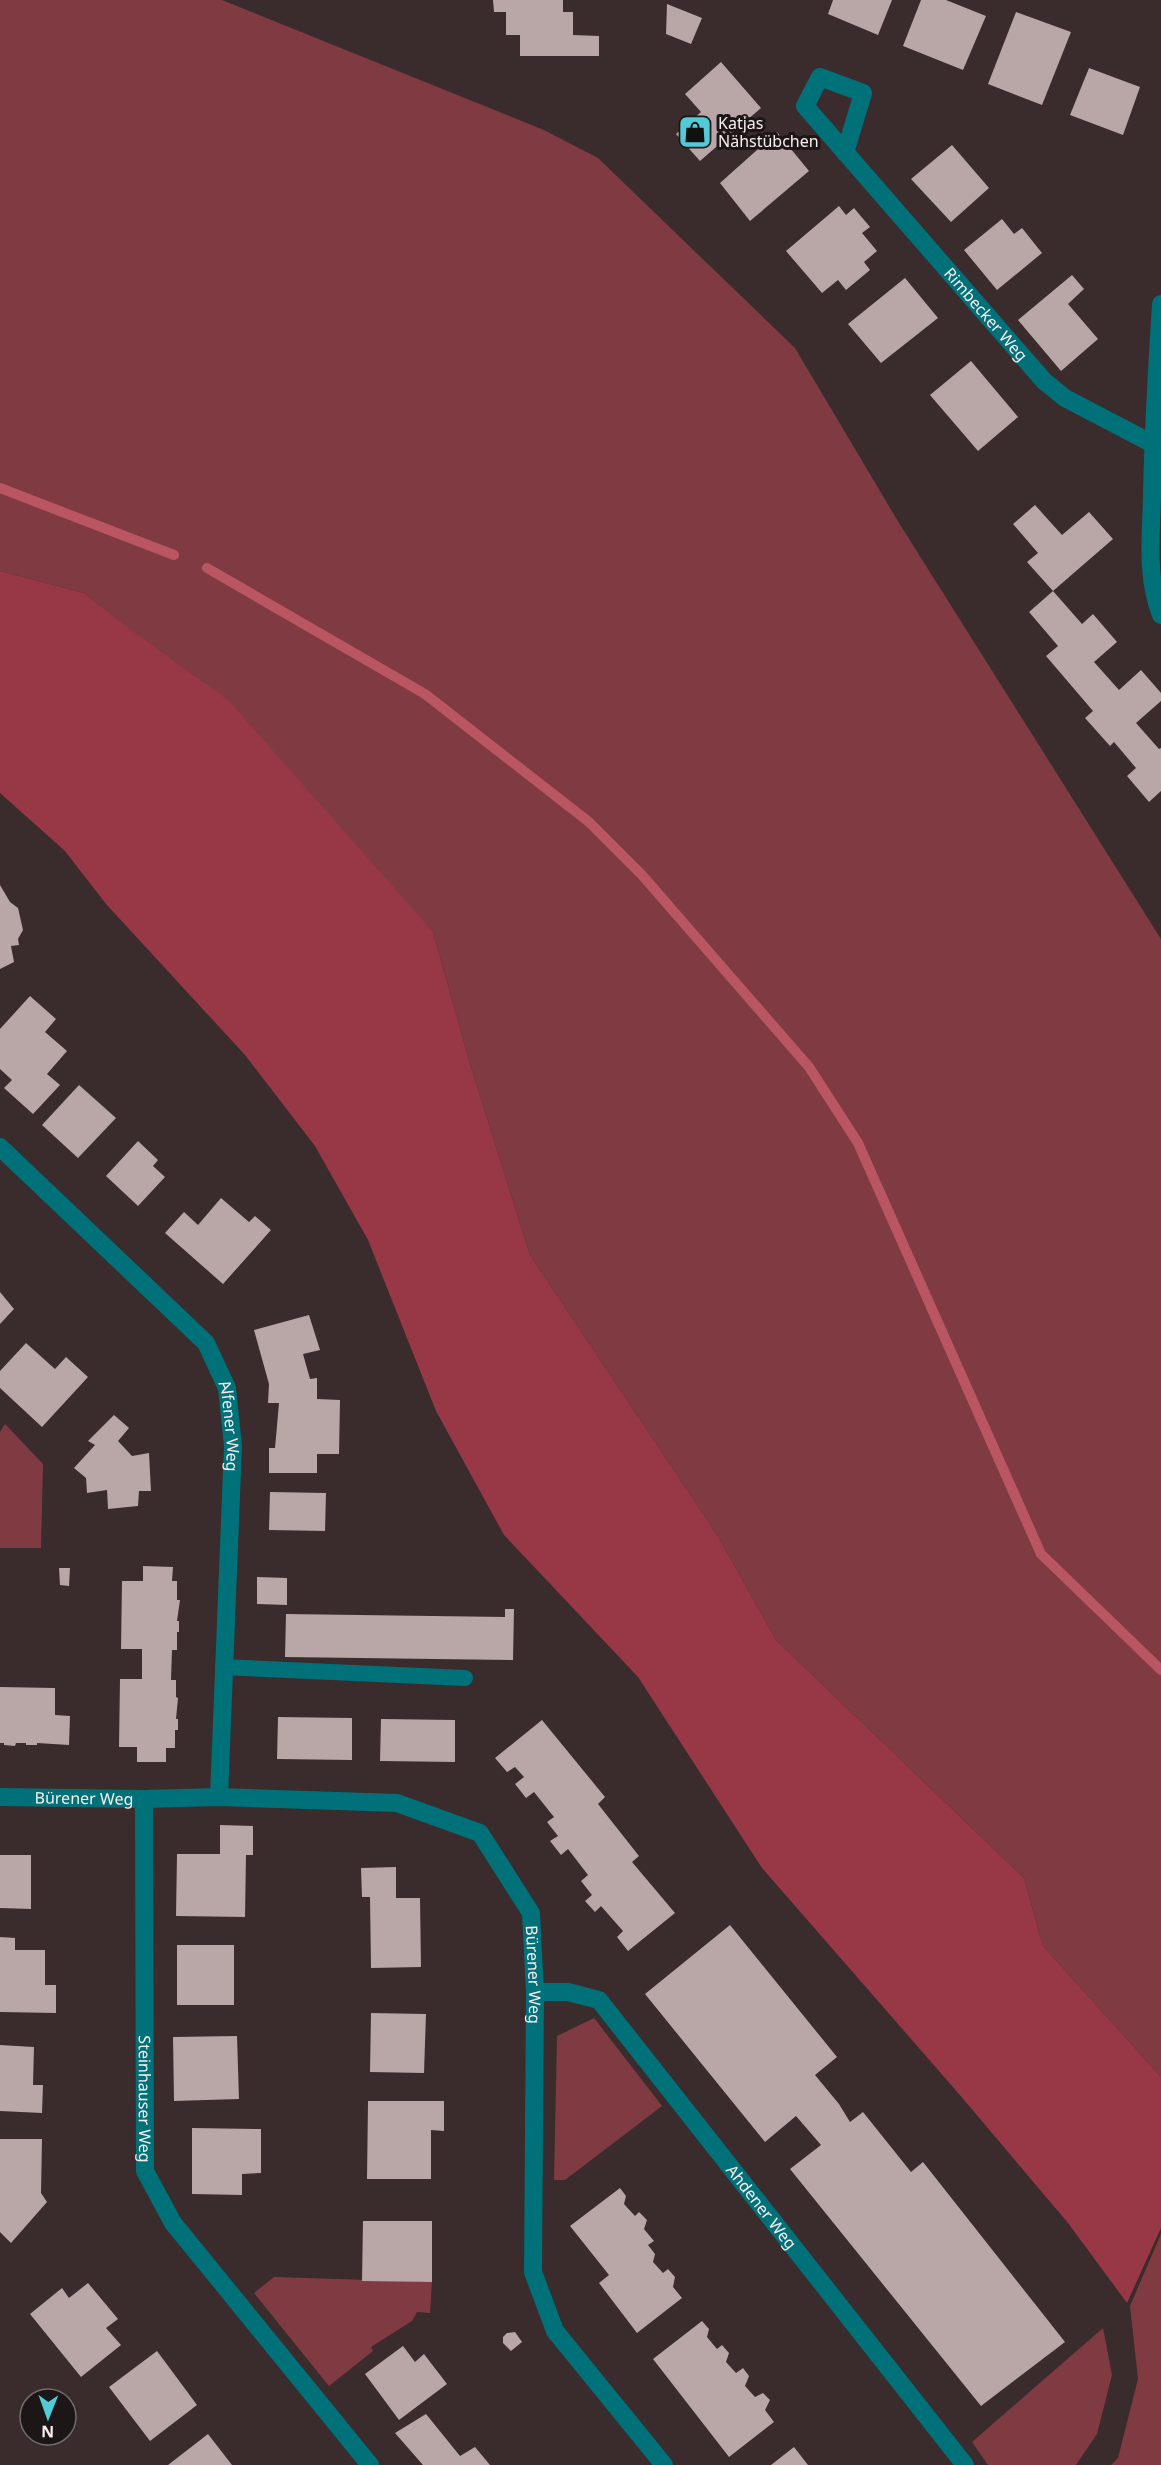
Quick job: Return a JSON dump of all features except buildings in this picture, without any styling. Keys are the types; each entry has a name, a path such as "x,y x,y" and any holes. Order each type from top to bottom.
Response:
{"street":[{"name":"Rimbecker Weg","path":"845,153 1044,381 1065,398 1153,444"},
{"path":"1161,304 1153,444 1152,586 1161,615"},
{"name":"Alfener Weg","path":"0,1147 206,1343 227,1388 233,1446 219,1797"},
{"name":"Bürener Weg","path":"0,1797 144,1799 219,1797 397,1803 480,1833 531,1913 535,1992 533,2272 555,2331 664,2465"},
{"name":"Steinhauser Weg","path":"144,1799 145,2171 173,2223 370,2465"},
{"name":"Ahdener Weg","path":"535,1992 568,1992 599,2001 965,2465"}],"lane":[{"path":"223,1667 465,1678"}],"shaded area":[{"path":"0,0 222,0 544,130 598,158 795,348 899,523 1161,939 1161,2077 1043,1946 1024,1878 776,1640 719,1538 530,1255 471,1067 433,932 126,627 84,593 0,571"},
{"path":"0,571 84,593 229,701 433,932 471,1067 530,1255 719,1538 776,1640 1024,1878 1043,1946 1161,2077 1161,2228 1127,2303 1068,2223 762,1868 638,1677 504,1535 436,1411 368,1240 315,1146 245,1055 106,904 65,851 0,793"},
{"path":"5,1424 43,1464 41,1548 0,1548 0,1432"},
{"path":"594,2018 662,2106 565,2180 554,2180 557,2036"},
{"path":"1161,2234 1161,2465 1111,2465 1118,2458 1138,2379 1130,2306"},
{"path":"274,2277 432,2282 430,2313 417,2312 412,2321 371,2347 373,2351 329,2386 254,2293"},
{"path":"1103,2328 1112,2375 1097,2434 1076,2465 988,2465 972,2442"}],"waterway":[{"path":"0,488 174,555"},
{"path":"207,568 425,694 589,822 642,875 809,1067 858,1143 1041,1554 1161,1670"}],"place":[{"name":"Katjas Nähstübchen","path":"695,132"}]}
